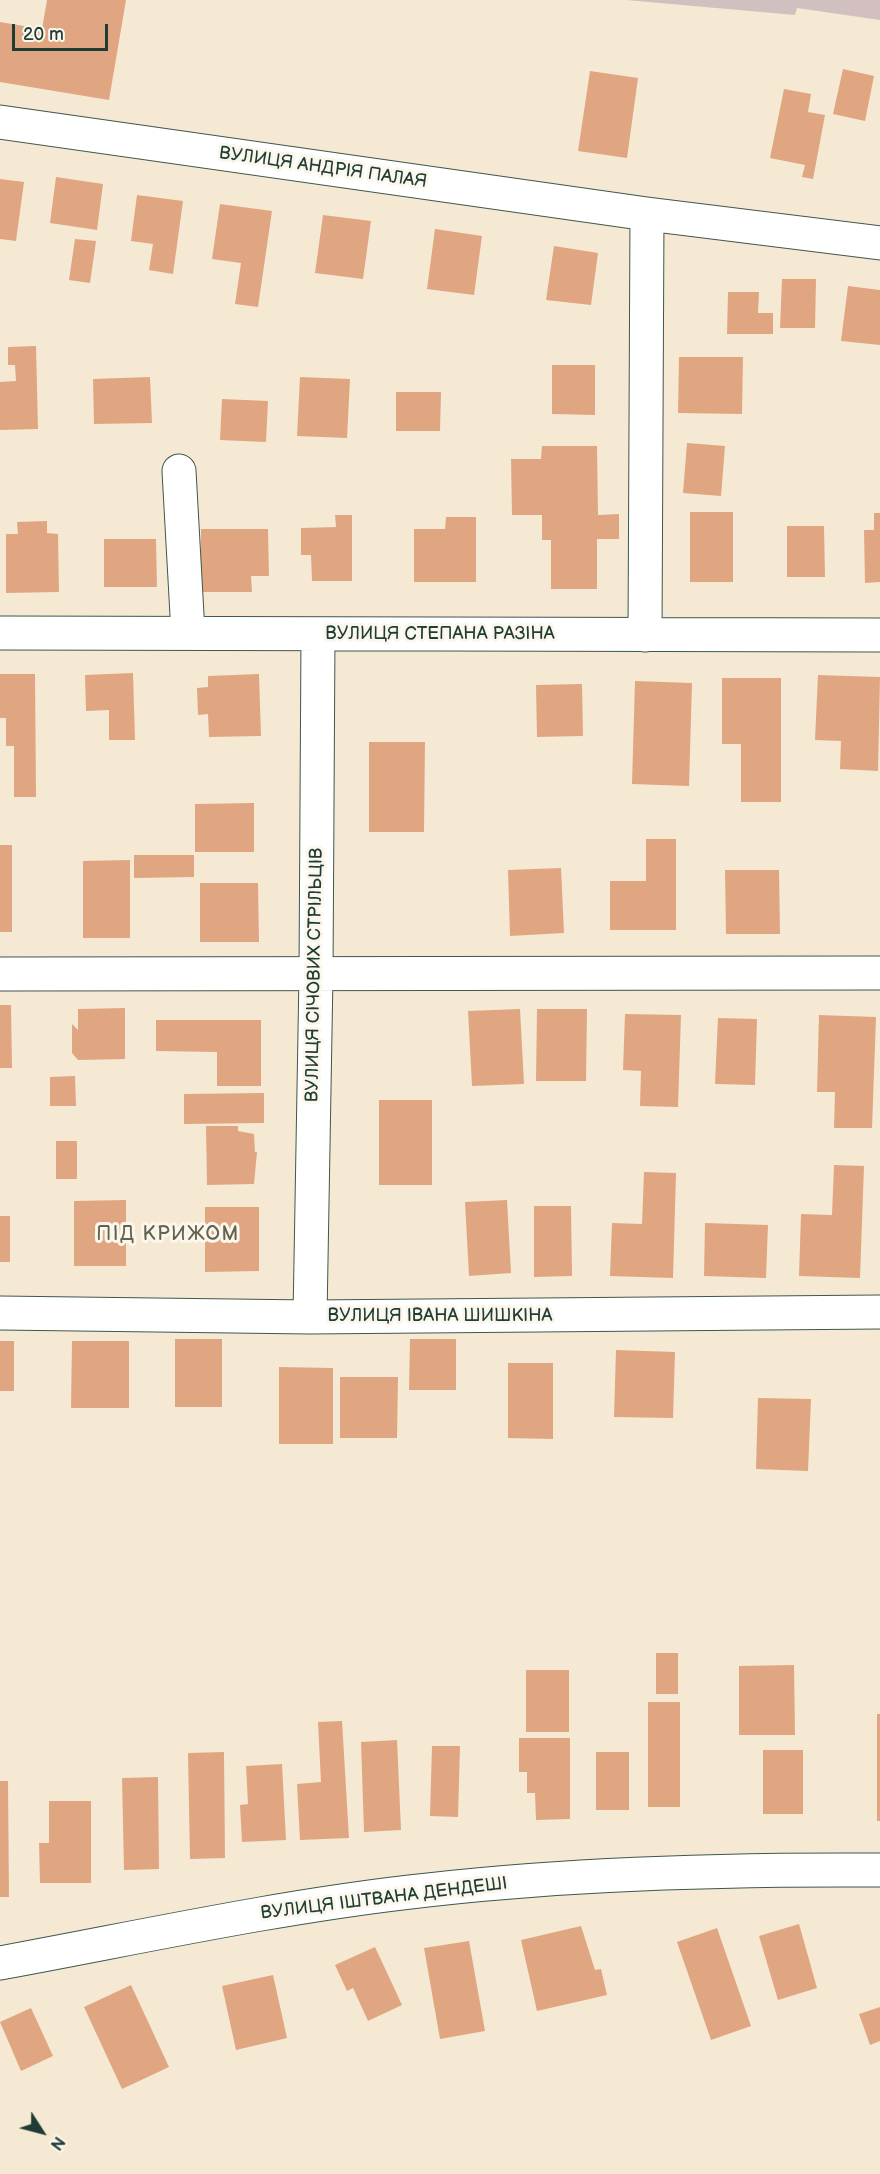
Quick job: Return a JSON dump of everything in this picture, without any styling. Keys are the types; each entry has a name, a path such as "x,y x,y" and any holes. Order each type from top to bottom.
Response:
{"street":[{"name":"ВУЛИЦЯ АНДРІЯ ПАЛАЯ","path":"0,122 647,214 880,243"},
{"path":"645,635 647,214"},
{"path":"179,471 188,633"},
{"name":"ВУЛИЦЯ СТЕПАНА РАЗІНА","path":"0,633 880,635"},
{"name":"ВУЛИЦЯ СІЧОВИХ СТРІЛЬЦІВ","path":"310,1317 316,975 318,634"},
{"path":"0,974 880,973"},
{"name":"ВУЛИЦЯ ІВАНА ШИШКІНА","path":"0,1313 310,1317 880,1312"},
{"name":"ВУЛИЦЯ ІШТВАНА ДЕНДЕШІ","path":"0,1963 305,1906 456,1886 733,1871 880,1870"}],"shaded area":[{"path":"626,0 880,0 880,20 797,8 795,15"}],"building":[{"path":"47,0 126,0 109,100 0,82 0,22 42,29"},
{"path":"843,69 874,76 865,121 833,114"},
{"path":"590,71 638,78 627,158 578,151"},
{"path":"784,89 811,94 808,112 825,115 813,179 802,177 805,165 770,158"},
{"path":"56,177 103,184 97,230 50,223"},
{"path":"0,179 24,182 16,241 0,239"},
{"path":"137,195 183,201 173,274 149,270 153,244 131,241"},
{"path":"220,204 272,211 258,307 235,304 241,263 212,259"},
{"path":"323,215 371,221 363,279 315,273"},
{"path":"435,229 482,236 474,295 427,289"},
{"path":"75,239 96,241 90,283 69,280"},
{"path":"554,246 598,253 591,305 546,300"},
{"path":"782,279 816,279 815,328 780,328"},
{"path":"848,286 880,290 880,345 841,341"},
{"path":"728,292 759,292 758,313 773,313 773,334 727,334"},
{"path":"36,346 38,429 0,430 0,382 16,381 15,365 8,365 8,347"},
{"path":"679,357 743,357 742,414 678,413"},
{"path":"552,365 595,365 595,415 552,414"},
{"path":"150,377 152,423 94,424 93,379"},
{"path":"300,377 350,379 347,438 297,436"},
{"path":"396,392 441,392 440,431 396,431"},
{"path":"222,399 268,401 266,442 220,440"},
{"path":"687,443 725,446 721,496 683,493"},
{"path":"542,446 597,446 598,515 619,514 619,539 597,539 597,589 551,589 551,540 542,540 542,515 512,515 511,459 541,459"},
{"path":"690,512 733,512 733,582 690,582"},
{"path":"874,513 880,513 880,582 865,583 864,530 874,530"},
{"path":"335,515 352,515 352,581 312,581 311,555 301,555 301,528 336,527"},
{"path":"446,517 476,517 476,582 414,582 414,529 445,529"},
{"path":"47,521 47,533 58,534 59,592 6,593 6,534 18,534 17,522"},
{"path":"787,526 824,526 825,577 787,577"},
{"path":"201,529 268,529 269,576 251,576 252,592 201,592"},
{"path":"104,539 156,539 157,587 104,587"},
{"path":"133,673 135,740 109,740 109,710 86,711 85,675"},
{"path":"0,674 35,674 36,797 14,797 14,746 6,746 6,718 0,718"},
{"path":"259,674 261,736 209,737 208,714 198,715 197,688 208,687 208,676"},
{"path":"818,675 880,677 878,771 840,769 841,741 815,740"},
{"path":"722,678 781,678 781,802 741,802 741,744 722,744"},
{"path":"635,681 692,683 689,786 632,784"},
{"path":"582,684 583,736 537,737 536,685"},
{"path":"369,742 425,742 424,832 369,832"},
{"path":"254,803 254,852 195,852 195,804"},
{"path":"646,839 676,839 676,930 610,930 610,881 646,881"},
{"path":"0,845 12,845 12,932 0,932"},
{"path":"134,855 194,855 194,877 134,878"},
{"path":"130,860 130,938 83,938 83,861"},
{"path":"561,868 564,933 510,936 508,870"},
{"path":"725,870 779,870 780,934 726,934"},
{"path":"200,883 258,883 259,942 200,942"},
{"path":"0,1005 11,1005 12,1068 0,1068"},
{"path":"125,1008 125,1059 78,1060 72,1053 72,1024 78,1030 78,1009"},
{"path":"520,1009 524,1084 472,1086 468,1011"},
{"path":"537,1009 587,1009 586,1081 536,1081"},
{"path":"625,1014 681,1015 678,1107 640,1106 641,1071 623,1070"},
{"path":"819,1015 876,1017 872,1128 834,1128 835,1092 817,1092"},
{"path":"718,1018 757,1019 755,1085 715,1084"},
{"path":"156,1020 261,1020 261,1086 217,1086 217,1052 156,1051"},
{"path":"75,1076 76,1106 50,1106 50,1077"},
{"path":"264,1093 264,1123 184,1124 184,1094"},
{"path":"379,1100 432,1100 432,1185 379,1185"},
{"path":"206,1126 238,1126 238,1131 254,1134 255,1152 257,1152 254,1184 207,1185"},
{"path":"56,1141 77,1141 77,1179 56,1179"},
{"path":"834,1165 864,1166 860,1278 799,1276 801,1214 832,1215"},
{"path":"644,1172 676,1173 673,1278 610,1276 612,1223 642,1224"},
{"path":"126,1200 126,1266 74,1266 74,1201"},
{"path":"507,1200 511,1273 469,1276 465,1202"},
{"path":"534,1206 571,1206 572,1276 534,1277"},
{"path":"205,1207 259,1207 259,1271 205,1272"},
{"path":"0,1216 10,1216 10,1262 0,1262"},
{"path":"705,1223 768,1225 766,1278 704,1276"},
{"path":"175,1339 222,1339 222,1407 175,1407"},
{"path":"410,1339 456,1339 456,1390 409,1390"},
{"path":"0,1341 14,1341 14,1391 0,1391"},
{"path":"72,1341 129,1341 129,1408 71,1408"},
{"path":"616,1350 675,1352 673,1418 614,1417"},
{"path":"508,1363 553,1363 553,1439 508,1438"},
{"path":"279,1367 333,1368 333,1444 279,1444"},
{"path":"340,1377 398,1377 397,1438 340,1438"},
{"path":"758,1398 811,1399 808,1471 756,1469"},
{"path":"656,1653 678,1653 678,1694 656,1694"},
{"path":"794,1665 795,1735 739,1735 739,1666"},
{"path":"526,1670 569,1670 569,1732 526,1732"},
{"path":"648,1702 680,1702 680,1807 648,1807"},
{"path":"877,1714 880,1714 880,1821 877,1821"},
{"path":"342,1721 349,1838 300,1840 297,1784 321,1782 318,1722"},
{"path":"519,1738 570,1738 570,1819 536,1820 535,1793 527,1793 527,1772 519,1772"},
{"path":"397,1740 401,1830 364,1832 361,1742"},
{"path":"432,1746 460,1746 458,1817 430,1816"},
{"path":"763,1750 803,1750 803,1814 763,1814"},
{"path":"224,1752 225,1858 190,1859 188,1753"},
{"path":"596,1752 629,1752 629,1810 596,1810"},
{"path":"282,1764 286,1840 242,1842 240,1805 248,1804 246,1766"},
{"path":"158,1777 159,1869 124,1870 122,1778"},
{"path":"0,1781 8,1781 9,1897 0,1897"},
{"path":"49,1801 91,1801 91,1883 40,1883 39,1843 49,1843"},
{"path":"799,1924 817,1988 778,2000 759,1936"},
{"path":"581,1926 595,1970 601,1969 607,1995 537,2011 521,1940"},
{"path":"717,1928 751,2026 711,2040 677,1942"},
{"path":"469,1941 485,2031 440,2039 424,1948"},
{"path":"375,1947 402,2005 368,2021 353,1988 347,1991 335,1965"},
{"path":"273,1975 287,2038 236,2050 222,1986"},
{"path":"131,1985 169,2067 122,2089 84,2007"},
{"path":"880,2007 880,2041 870,2045 859,2014"},
{"path":"31,2008 53,2056 21,2071 0,2022"}],"district":[{"name":"ПІД КРИЖОМ","path":"168,1235"}]}
